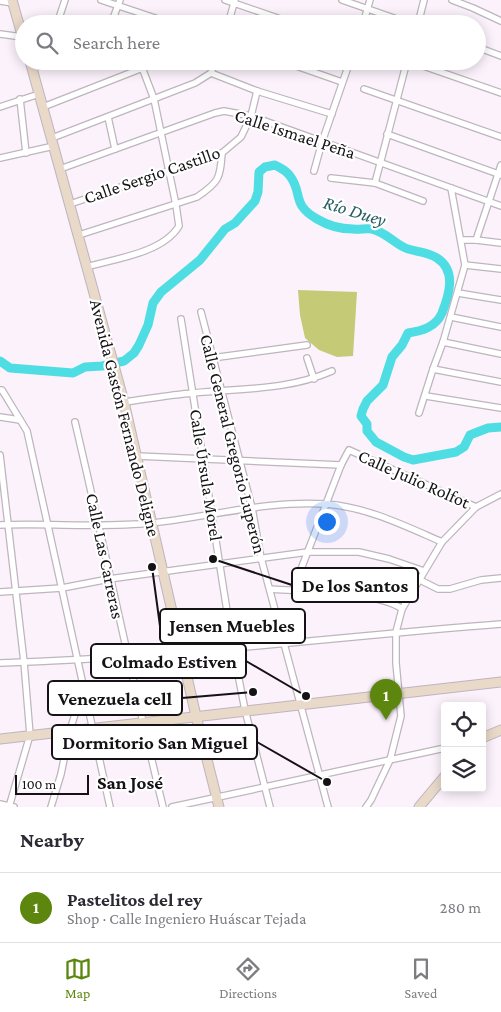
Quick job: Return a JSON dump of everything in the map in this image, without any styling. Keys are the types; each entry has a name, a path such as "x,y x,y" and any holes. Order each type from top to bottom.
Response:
{"street":[{"path":"60,15 65,0"},
{"path":"101,0 119,3 149,15"},
{"path":"225,0 235,1 272,15"},
{"path":"342,0 387,15"},
{"path":"366,15 370,0"},
{"path":"420,15 424,0"},
{"path":"452,0 501,21"},
{"path":"0,1 12,2 16,15"},
{"path":"231,15 235,1"},
{"path":"115,15 119,3"},
{"path":"0,34 15,38"},
{"path":"486,50 501,56"},
{"name":"Avenida Gastón Fernando Deligne","path":"32,70 124,402 162,572 219,807"},
{"path":"43,107 139,70"},
{"path":"86,267 159,244 175,232 179,226 154,98 143,70"},
{"path":"0,158 26,153 154,98 196,83 211,73 212,70"},
{"path":"308,70 342,82"},
{"path":"314,171 347,70"},
{"path":"375,184 405,70"},
{"path":"434,70 501,93"},
{"path":"211,73 257,91 332,114"},
{"path":"364,89 501,137"},
{"name":"Calle Sergio Castillo","path":"70,204 222,153 239,140 252,116 257,91"},
{"path":"0,107 39,94"},
{"path":"20,99 26,153"},
{"name":"Calle Ismael Peña","path":"60,169 218,112 228,112 252,116 501,206"},
{"path":"108,117 115,149"},
{"path":"387,134 499,175"},
{"path":"79,235 197,197 213,185 220,175 222,153"},
{"path":"476,240 501,165"},
{"path":"332,178 375,184 424,201"},
{"path":"419,413 444,342 465,265 462,240 451,188"},
{"path":"462,240 501,243"},
{"path":"465,265 501,269"},
{"path":"458,293 501,300"},
{"name":"Calle General Gregorio Luperón","path":"201,312 252,508 261,558 328,807"},
{"path":"451,317 501,327"},
{"name":"Calle Úrsula Morel","path":"181,319 233,649 245,710 270,807"},
{"path":"444,342 501,354"},
{"path":"212,358 307,345"},
{"path":"307,358 314,379"},
{"path":"433,369 501,382"},
{"path":"124,402 193,393 282,386 314,379 332,371"},
{"path":"0,390 2,390 27,431 110,807"},
{"path":"426,396 501,408"},
{"path":"0,417 20,420"},
{"name":"Calle Las Carreras","path":"75,422 100,526 109,579 163,807"},
{"name":"Calle Julio Rolfot","path":"342,465 347,452 351,450 476,507"},
{"path":"0,455 17,592 30,735 11,807 0,804"},
{"path":"137,456 342,465 293,590"},
{"path":"366,807 390,760 400,716 396,632 402,609 442,542 476,507 501,494"},
{"path":"0,525 100,526 151,523 288,504 327,504 375,514 442,542"},
{"path":"0,592 62,588 109,579 308,552 359,552 424,570"},
{"path":"420,580 438,589 450,589 481,580 501,578"},
{"path":"270,589 374,598 395,604 402,609"},
{"path":"0,663 182,653 396,632 501,624"},
{"path":"0,739 92,727 501,682"},
{"path":"51,807 62,774 70,730 84,687"},
{"path":"486,736 501,730"},
{"path":"172,807 441,749"},
{"path":"419,807 441,781"}],"green space":[{"path":"298,290 357,292 353,356 337,357 319,350 305,338 300,315"}],"waterway":[{"name":"Río Duey","path":"0,361 10,368 73,373 85,367 102,366 124,361 134,353 139,345 148,325 153,303 161,292 200,260 225,229 235,223 255,201 258,192 259,172 265,167 275,165 288,174 294,182 300,203 309,214 317,219 339,227 377,231 404,247 434,256 443,263 447,270 450,284 449,291 439,318 428,328 408,333 402,345 392,357 383,385 367,401 363,409 361,416 367,424 367,431 376,442 413,460 456,452 464,447 470,435 488,428 501,427"}],"place":[{"name":"De los Santos","path":"213,559"},
{"name":"Jensen Muebles","path":"152,567"},
{"name":"Venezuela cell","path":"253,692"},
{"name":"Colmado Estiven","path":"306,696"},
{"name":"Pastelitos del rey","path":"386,720"},
{"name":"Dormitorio San Miguel","path":"327,782"}],"district":[{"name":"San José","path":"130,782"}]}
